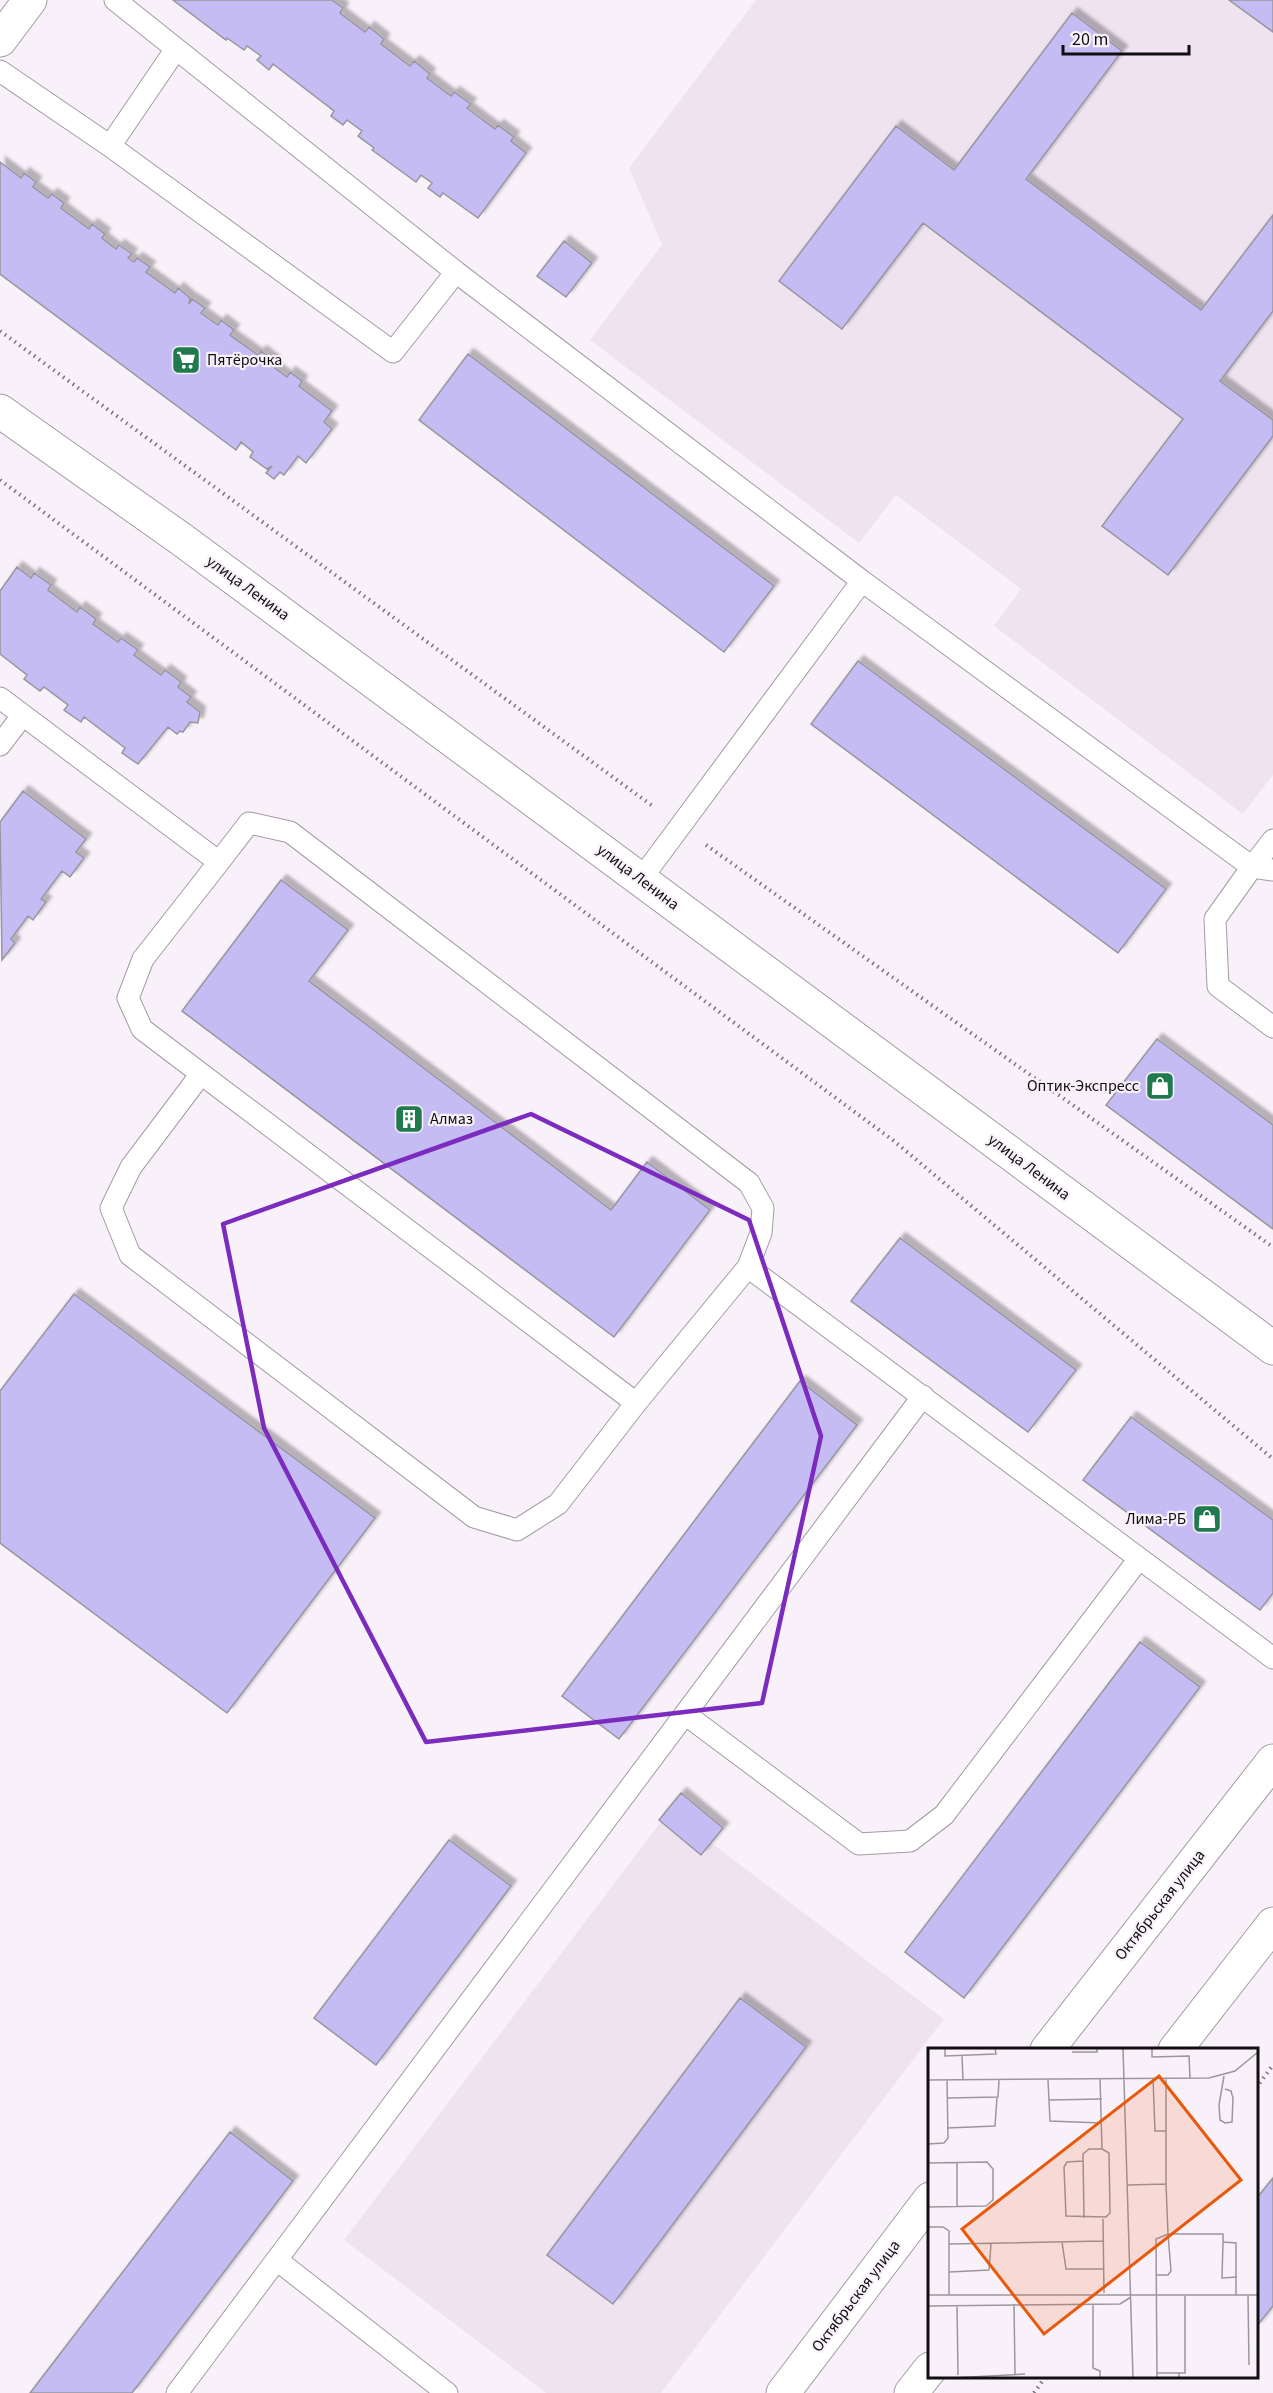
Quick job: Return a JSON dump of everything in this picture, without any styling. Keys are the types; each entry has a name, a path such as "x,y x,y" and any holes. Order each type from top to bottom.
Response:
{"street":[{"path":"0,40 30,0"},
{"name":"улица Ленина","path":"0,411 181,539 1273,1348"},
{"name":"Октябрьская улица","path":"1048,2048 1273,1761"},
{"path":"1176,2048 1273,1924"},
{"name":"Октябрьская улица","path":"783,2393 928,2203"},
{"path":"911,2393 928,2371"}],"lane":[{"path":"114,0 456,272 862,581 1263,869"},
{"path":"110,146 176,49"},
{"path":"0,71 110,146 393,352 456,272"},
{"path":"641,879 862,581"},
{"path":"0,698 219,862"},
{"path":"0,745 22,716"},
{"path":"201,1074 131,1167 111,1208 130,1255 474,1517 517,1530 558,1504 636,1402 748,1267 761,1233 763,1208 749,1183 290,832 249,823 142,959 128,998 142,1029 636,1402"},
{"path":"1273,840 1263,869 1215,919 1218,986 1273,1027"},
{"path":"748,1267 923,1396 1138,1560 1273,1658"},
{"path":"177,2393 923,1396"},
{"path":"685,1714 859,1844 910,1841 944,1815 1138,1560"},
{"path":"276,2260 447,2393"}],"path":[{"path":"0,331 681,828 1273,1247"},
{"path":"0,480 894,1141 1273,1459"},
{"path":"1258,2087 1273,2065"},
{"path":"1034,2393 1045,2378"}],"highlighted area":[{"path":"531,1114 749,1220 821,1436 762,1703 426,1742 264,1428 223,1224"}],"shaded area":[{"path":"756,0 1273,0 1273,775 1243,814 994,626 1021,589 896,495 859,543 590,340 662,245 629,168"},
{"path":"669,1811 944,2019 661,2393 546,2393 344,2240"}],"building":[{"path":"173,0 332,0 343,8 340,13 365,32 369,27 384,39 381,44 410,66 414,61 430,74 427,78 451,96 454,92 471,104 467,108 495,129 498,125 514,137 511,141 526,153 478,218 443,193 440,197 428,188 432,183 421,175 416,182 372,150 374,148 358,136 362,131 347,120 343,125 331,116 334,111 273,64 269,70 257,60 261,56 247,46 244,50 227,38 226,40"},
{"path":"1229,0 1273,0 1273,32"},
{"path":"1072,13 1122,51 1026,179 1201,310 1273,215 1273,311 1220,381 1273,420 1273,436 1168,575 1102,526 1183,419 923,223 842,329 779,281 896,126 954,170"},
{"path":"0,162 21,178 24,173 36,182 33,187 48,198 52,194 64,203 61,208 89,229 92,224 105,234 102,238 116,249 119,245 132,254 128,258 134,262 137,258 150,267 146,272 175,293 178,288 190,298 189,304 192,299 205,308 201,313 218,325 221,320 234,330 230,335 258,355 261,351 274,361 271,365 287,377 290,372 302,381 299,386 332,411 324,422 332,429 306,463 298,456 284,475 280,472 274,479 266,473 272,466 267,469 250,457 253,452 241,442 236,450 0,274"},
{"path":"564,241 592,263 566,297 537,276"},
{"path":"468,354 774,586 724,652 419,420"},
{"path":"17,567 31,578 34,573 51,585 48,590 77,612 80,607 96,619 93,624 118,642 121,638 138,650 134,655 161,675 165,670 181,682 178,687 191,697 187,702 200,712 198,723 190,722 183,732 180,731 177,734 168,727 138,764 122,753 125,748 84,717 81,722 64,710 68,705 44,687 40,691 24,679 27,675 0,654 0,591"},
{"path":"858,661 1166,889 1118,953 811,724"},
{"path":"23,791 86,839 76,852 84,858 70,877 62,871 41,899 46,902 33,920 28,916 11,939 15,943 2,960 0,822"},
{"name":"Алмаз","path":"281,880 348,930 309,981 611,1210 647,1162 710,1210 614,1337 182,1011"},
{"path":"1157,1039 1273,1125 1273,1229 1106,1105"},
{"path":"900,1238 1076,1370 1028,1432 851,1301"},
{"path":"74,1294 375,1518 227,1713 0,1543 0,1391"},
{"path":"800,1381 857,1425 619,1739 562,1696"},
{"path":"1131,1417 1273,1520 1273,1593 1260,1610 1083,1480"},
{"path":"1140,1642 1200,1687 964,1998 905,1952"},
{"path":"681,1793 723,1828 701,1855 659,1820"},
{"path":"449,1840 511,1886 376,2065 314,2018"},
{"path":"740,1998 806,2047 613,2304 547,2255"},
{"path":"230,2132 293,2181 132,2393 30,2393"},
{"path":"1273,2178 1273,2306 1258,2325 1258,2197"}],"place":[{"name":"Пятёрочка","path":"186,360"},
{"name":"Оптик-Экспресс","path":"1160,1086"},
{"name":"Алмаз","path":"409,1119"},
{"name":"Лима-РБ","path":"1207,1519"}]}
